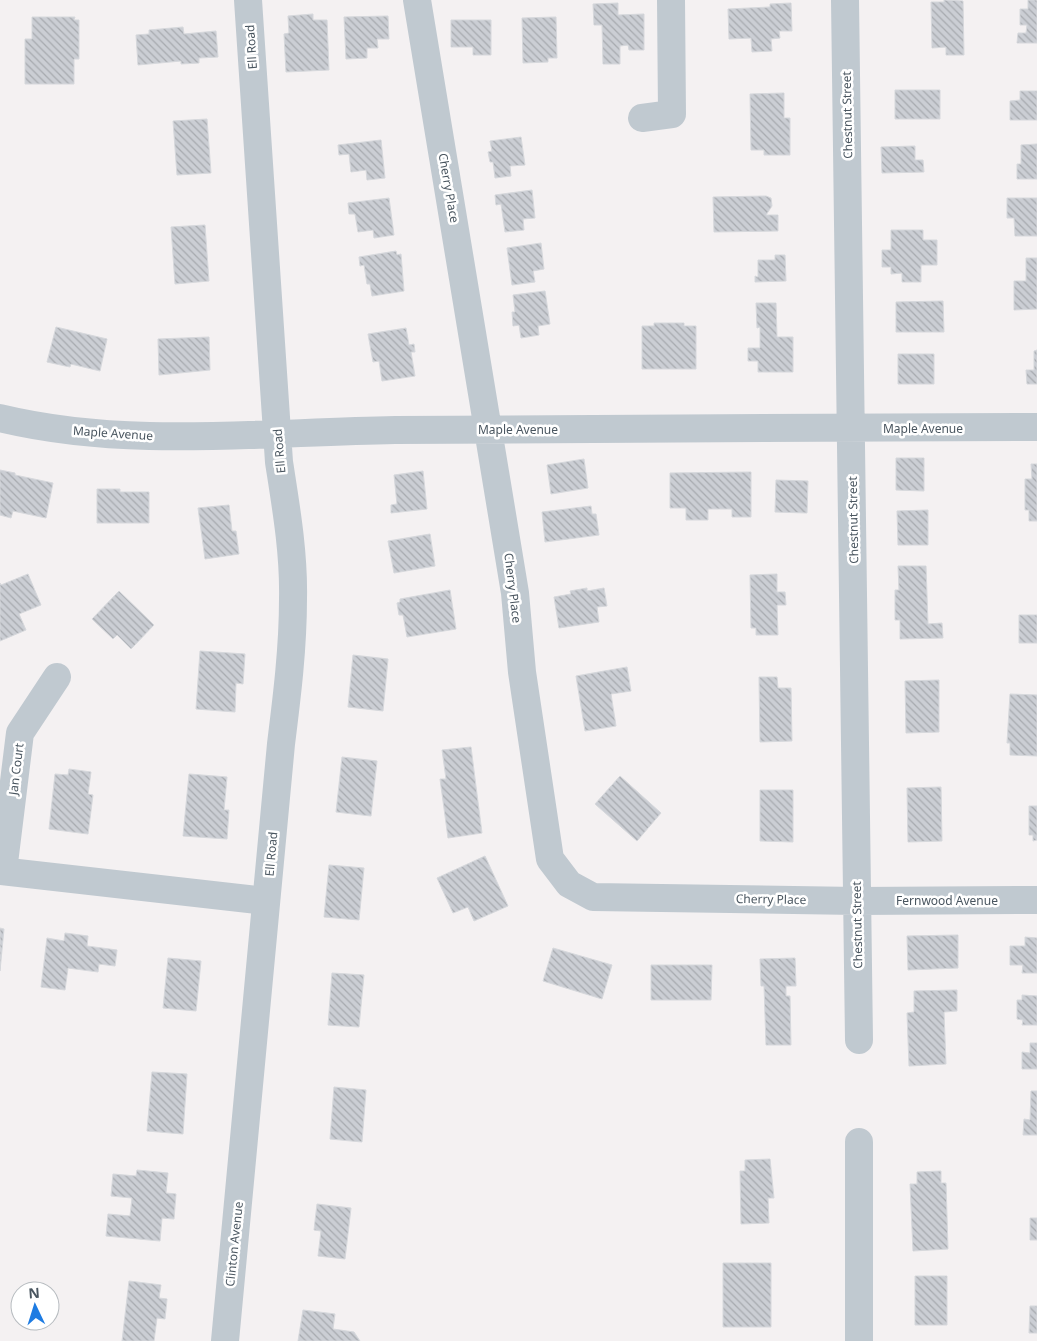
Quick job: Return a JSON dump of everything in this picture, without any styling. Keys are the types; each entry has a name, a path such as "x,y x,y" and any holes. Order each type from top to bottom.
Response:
{"street":[{"name":"Ell Road","path":"244,1147 266,901 291,660 293,597 290,535 279,462 248,0"},
{"name":"Cherry Place","path":"417,0 515,593 523,681 550,859 569,884 593,897 857,900"},
{"path":"642,118 672,114 671,0"},
{"name":"Chestnut Street","path":"845,0 859,1040"},
{"name":"Maple Avenue","path":"0,418 88,433 143,436 489,429 1037,428"},
{"name":"Jan Court","path":"2,871 20,733 57,677"},
{"path":"2,871 266,901"},
{"name":"Fernwood Avenue","path":"857,900 1037,900"},
{"path":"859,1142 859,1341"},
{"name":"Clinton Avenue","path":"225,1341 244,1147"}],"building":[{"path":"944,0 963,1 964,55 946,55 946,47 932,48 931,2 944,2"},
{"path":"1028,0 1037,0 1037,43 1017,43 1018,33 1026,33 1027,25 1020,25 1020,9 1028,9"},
{"path":"618,3 618,15 644,14 644,50 629,50 628,45 620,46 620,64 603,64 602,25 594,25 593,4"},
{"path":"791,3 792,31 779,31 780,38 771,39 772,51 752,52 751,38 729,39 728,9 770,7 770,4"},
{"path":"313,14 313,20 327,20 329,70 286,72 284,34 289,33 288,16"},
{"path":"388,16 389,39 377,39 378,48 367,48 367,58 346,59 344,17"},
{"path":"32,17 75,17 74,20 79,20 79,59 74,59 74,84 25,84 25,39 32,39"},
{"path":"556,17 557,58 548,58 548,62 523,63 522,18"},
{"path":"451,20 491,20 491,55 473,55 473,47 451,47"},
{"path":"183,27 184,34 216,31 218,57 199,58 199,63 181,64 181,61 138,65 136,35 149,34 149,30"},
{"path":"895,90 940,90 940,119 895,119"},
{"path":"1020,91 1037,91 1037,120 1010,120 1010,101 1020,100"},
{"path":"784,93 784,118 790,118 790,155 764,155 764,150 751,150 750,94"},
{"path":"207,119 211,173 177,175 173,121"},
{"path":"521,137 525,165 510,166 511,176 495,178 493,162 490,162 488,152 492,151 490,141"},
{"path":"381,140 385,178 367,180 366,170 351,172 349,154 339,155 338,145"},
{"path":"1037,144 1037,179 1017,179 1017,164 1021,164 1021,145"},
{"path":"915,146 915,160 923,160 924,172 882,173 881,147"},
{"path":"532,190 535,218 523,219 524,230 505,232 501,204 496,205 495,195"},
{"path":"766,196 771,198 772,206 766,215 778,215 778,231 714,232 713,197"},
{"path":"389,198 394,235 374,238 373,230 358,232 355,214 349,214 348,203"},
{"path":"1007,198 1037,198 1037,236 1015,236 1014,218 1007,218"},
{"path":"205,225 209,281 175,284 171,227"},
{"path":"891,230 923,230 923,240 937,240 937,265 921,265 921,282 902,282 902,273 891,274 891,267 882,267 882,250 891,250"},
{"path":"541,243 544,269 533,271 535,282 512,285 507,248"},
{"path":"396,251 397,255 401,254 404,291 372,296 370,284 367,284 364,265 360,266 359,257"},
{"path":"775,255 785,255 786,281 755,282 755,276 758,277 758,260 775,260"},
{"path":"1026,258 1037,258 1037,309 1014,310 1014,281 1026,281"},
{"path":"545,291 550,324 538,326 539,335 521,338 519,325 513,326 512,312 515,312 513,295"},
{"path":"943,301 944,332 896,332 896,302"},
{"path":"756,303 776,303 777,337 793,337 793,372 758,372 758,361 748,361 748,348 760,348 760,327 757,328"},
{"path":"654,323 684,323 684,326 696,326 696,369 642,369 642,326 654,326"},
{"path":"56,327 107,339 100,371 71,364 70,367 47,362"},
{"path":"406,328 409,345 414,344 415,352 411,352 415,376 382,381 379,361 373,362 368,334"},
{"path":"209,337 210,370 159,375 158,339"},
{"path":"1037,350 1037,384 1027,384 1026,370 1034,370 1034,351"},
{"path":"898,354 934,354 934,384 898,384"},
{"path":"896,458 924,458 924,491 896,490"},
{"path":"584,459 588,488 551,494 547,465"},
{"path":"1031,464 1037,464 1037,521 1029,521 1029,510 1025,510 1025,479 1032,479"},
{"path":"0,470 53,483 46,518 13,511 11,518 0,515"},
{"path":"423,471 427,509 391,513 391,505 397,504 394,475"},
{"path":"751,472 751,517 732,517 732,509 708,509 708,520 686,520 686,508 670,508 670,473"},
{"path":"776,480 808,481 807,513 775,512"},
{"path":"97,489 120,489 120,492 149,492 149,523 97,523"},
{"path":"229,505 232,531 236,531 239,554 205,559 198,508"},
{"path":"591,506 592,514 596,514 599,535 545,542 542,512"},
{"path":"928,510 928,545 898,545 897,511"},
{"path":"430,534 435,566 394,573 388,541"},
{"path":"898,566 926,566 928,624 942,623 943,638 900,639 900,620 895,620 895,590 899,590"},
{"path":"28,574 41,605 19,614 26,630 0,641 0,583 1,585"},
{"path":"777,574 777,592 785,592 786,605 777,605 778,635 756,635 756,628 751,628 750,575"},
{"path":"587,588 587,591 604,588 607,606 597,607 599,622 559,628 554,597 571,594 570,591"},
{"path":"450,590 456,629 407,637 403,615 399,615 397,603 400,602 400,599"},
{"path":"119,591 154,625 131,649 117,635 113,639 92,619"},
{"path":"1019,615 1037,615 1037,643 1019,643"},
{"path":"200,651 245,654 243,684 236,683 235,712 196,709"},
{"path":"353,655 388,659 383,711 348,707"},
{"path":"627,667 631,691 611,694 616,726 585,731 576,676"},
{"path":"759,677 777,677 778,688 791,688 792,741 760,742"},
{"path":"939,680 939,732 906,733 905,681"},
{"path":"1010,694 1037,695 1037,756 1010,755 1010,743 1007,743"},
{"path":"471,747 482,833 448,838 440,779 446,779 442,750"},
{"path":"342,757 377,761 371,816 336,812"},
{"path":"69,769 91,772 88,794 93,795 88,834 49,829 55,774 68,775"},
{"path":"189,774 227,777 224,810 229,810 227,839 183,836"},
{"path":"620,776 661,813 637,841 595,804"},
{"path":"941,787 942,841 908,842 907,788"},
{"path":"760,790 793,790 793,842 760,841"},
{"path":"1029,806 1037,806 1037,840 1033,841 1033,835 1029,835"},
{"path":"485,856 508,906 474,921 468,907 453,913 437,878"},
{"path":"329,865 364,868 359,920 324,917"},
{"path":"0,928 4,929 0,971"},
{"path":"65,933 88,936 87,946 117,950 115,966 99,964 98,972 68,968 65,990 41,987 47,938 64,941"},
{"path":"958,935 958,968 908,970 907,936"},
{"path":"1025,937 1037,938 1037,973 1022,973 1023,965 1010,965 1010,946 1025,946"},
{"path":"553,948 612,965 602,999 543,981"},
{"path":"168,958 201,961 196,1011 163,1008"},
{"path":"795,958 796,986 786,986 786,996 790,996 791,1045 766,1045 764,986 761,986 760,959"},
{"path":"651,965 712,965 711,1000 651,1000"},
{"path":"332,973 364,975 359,1027 328,1025"},
{"path":"957,990 957,1011 944,1012 946,1064 909,1066 907,1013 914,1012 914,991"},
{"path":"1022,995 1037,996 1037,1025 1022,1025 1023,1020 1017,1019 1017,1000 1022,1000"},
{"path":"1030,1043 1037,1043 1037,1069 1022,1069 1022,1052 1030,1053"},
{"path":"152,1072 187,1074 183,1134 147,1131"},
{"path":"334,1087 366,1090 362,1142 330,1139"},
{"path":"1031,1091 1037,1091 1037,1135 1023,1135 1024,1119 1030,1120"},
{"path":"770,1159 774,1198 768,1198 769,1223 741,1224 740,1171 745,1171 745,1160"},
{"path":"137,1170 168,1173 166,1193 176,1194 174,1219 162,1218 160,1241 106,1236 108,1214 130,1216 132,1198 111,1196 113,1174 136,1176"},
{"path":"941,1171 941,1183 946,1183 948,1249 913,1251 910,1184 917,1184 917,1172"},
{"path":"317,1204 351,1208 345,1259 318,1256 321,1231 314,1230"},
{"path":"1030,1218 1037,1218 1037,1240 1030,1240"},
{"path":"723,1263 771,1263 771,1327 723,1327"},
{"path":"915,1276 947,1276 947,1325 915,1325"},
{"path":"129,1281 161,1285 159,1298 167,1299 165,1319 157,1318 154,1341 122,1341"},
{"path":"1030,1306 1037,1306 1037,1333 1029,1333"},
{"path":"303,1310 335,1314 333,1329 354,1332 360,1341 298,1341"}]}
